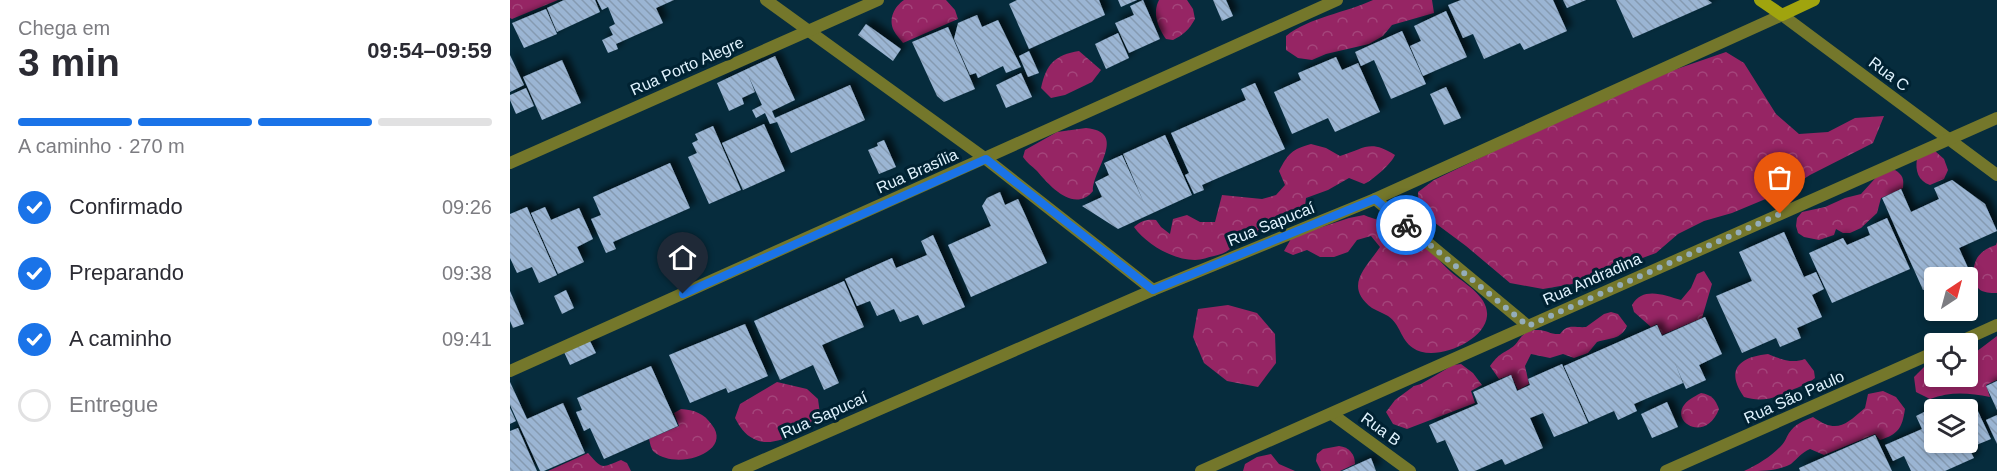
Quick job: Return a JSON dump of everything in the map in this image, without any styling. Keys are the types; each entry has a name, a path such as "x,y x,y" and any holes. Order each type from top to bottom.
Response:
{"street":[{"path":"766,0 986,159 1153,290"},
{"name":"Rua Porto Alegre","path":"510,163 878,0"},
{"name":"Rua Brasília","path":"510,371 1337,0"},
{"name":"Rua C","path":"1760,0 1997,175"},
{"name":"Rua Sapucaí","path":"738,471 1153,290 1375,199 1814,0"},
{"name":"Rua Andradina","path":"1201,471 1997,118"},
{"path":"1375,199 1528,326"},
{"path":"1978,334 1997,325"},
{"name":"Rua São Paulo","path":"1666,471 1924,357"},
{"name":"Rua B","path":"1332,414 1410,471"}],"green space":[{"path":"510,0 558,0 512,19 510,18"},
{"path":"904,0 946,0 955,10 958,19 903,43 892,27 892,18 897,6"},
{"path":"1159,0 1187,0 1193,9 1195,19 1193,23 1186,32 1173,40 1166,39 1158,25 1156,10"},
{"path":"1373,0 1432,0 1434,13 1392,25 1383,36 1369,44 1326,54 1312,60 1298,58 1286,50 1286,36 1295,30"},
{"path":"1079,51 1101,70 1092,82 1065,95 1051,98 1041,88 1049,67 1058,58"},
{"path":"1726,52 1744,63 1776,114 1799,134 1828,132 1855,118 1884,116 1873,143 1810,175 1785,191 1732,213 1704,221 1678,234 1656,253 1572,284 1543,289 1510,283 1419,211 1418,192 1434,180 1668,72"},
{"path":"1086,128 1099,131 1105,137 1107,144 1093,191 1078,200 1055,190 1023,157 1025,150 1057,132"},
{"path":"1311,144 1326,148 1340,156 1368,146 1379,147 1395,155 1377,176 1368,182 1364,184 1349,178 1328,190 1306,198 1305,206 1300,212 1287,213 1275,225 1261,233 1236,236 1232,247 1219,255 1198,260 1178,257 1153,245 1134,227 1144,221 1156,220 1170,234 1173,219 1187,215 1200,222 1215,222 1222,195 1262,199 1276,195 1285,185 1279,171 1285,160 1295,150"},
{"path":"1935,151 1944,159 1948,170 1944,179 1930,185 1918,175 1917,159"},
{"path":"1895,170 1902,178 1903,188 1881,198 1877,213 1861,228 1850,233 1843,233 1836,229 1834,235 1819,240 1804,237 1798,233 1797,218 1802,212 1825,207 1861,194 1880,173"},
{"path":"1364,215 1390,224 1418,241 1480,296 1487,309 1487,316 1484,325 1468,342 1445,351 1422,352 1409,344 1388,316 1372,308 1363,300 1358,285 1360,277 1380,247 1371,236 1357,240 1348,252 1334,257 1320,257 1307,250 1293,255 1284,251 1292,237"},
{"path":"1997,242 1997,293 1978,288 1978,267 1974,267 1981,253 1996,245"},
{"path":"1704,271 1712,284 1702,318 1662,335 1657,324 1651,327 1634,312 1632,305 1637,299 1648,294 1661,294 1681,300 1691,288 1697,274"},
{"path":"1228,305 1257,313 1275,334 1276,363 1258,387 1227,381 1204,363 1193,337 1198,309"},
{"path":"1611,312 1618,314 1627,326 1621,334 1597,342 1588,353 1574,358 1563,354 1550,358 1531,354 1525,366 1529,384 1518,390 1511,375 1499,379 1490,366 1527,332 1540,330 1560,334 1569,327 1586,327 1604,314"},
{"path":"1997,336 1997,380 1986,385 1990,397 1960,394 1930,399 1916,392 1914,377 1924,367 1924,387 1978,387 1978,350"},
{"path":"1768,354 1791,361 1805,359 1814,371 1815,378 1802,386 1770,398 1744,397 1738,388 1736,379 1738,366 1749,358"},
{"path":"1461,364 1473,373 1482,385 1471,391 1475,403 1407,429 1393,424 1386,412 1395,400 1414,386 1453,365"},
{"path":"777,382 807,389 818,399 820,414 807,426 790,436 771,442 762,442 748,435 735,418 740,404"},
{"path":"1883,391 1896,397 1905,409 1901,426 1895,433 1880,440 1875,434 1824,455 1810,449 1791,464 1780,468 1744,471 1773,454 1791,430 1800,423 1813,417 1828,425 1846,423 1865,408 1868,394"},
{"path":"1701,393 1713,398 1719,409 1713,420 1705,426 1689,426 1681,415 1683,407 1689,400"},
{"path":"681,409 702,415 712,425 716,435 715,443 700,456 676,460 654,452 649,439 679,426 674,413"},
{"path":"1339,446 1351,452 1355,464 1340,471 1321,471 1316,461 1317,454 1323,449"},
{"path":"588,453 600,465 606,466 621,460 627,463 631,471 548,471"},
{"path":"1271,454 1279,464 1295,471 1243,471 1245,464 1257,457"}],"building":[{"path":"564,0 595,0 600,12 557,32 547,8"},
{"path":"597,0 674,0 656,8 663,23 616,44 618,49 608,53 602,40 613,35 609,27 615,24 608,7 602,10"},
{"path":"1017,0 1099,0 1105,15 1029,49 1009,4"},
{"path":"1118,0 1137,0 1121,7"},
{"path":"1143,0 1160,39 1129,53 1115,23 1134,15 1130,6"},
{"path":"1213,0 1226,0 1233,16 1222,21"},
{"path":"1461,0 1553,0 1567,31 1524,50 1520,43 1484,59 1473,34 1463,38 1448,5"},
{"path":"1563,0 1586,0 1567,8"},
{"path":"1616,0 1708,0 1712,3 1633,38"},
{"path":"546,9 557,34 524,48 512,23"},
{"path":"1446,11 1467,57 1423,76 1410,46 1421,41 1414,26"},
{"path":"977,15 982,27 998,20 1021,67 1006,73 1003,66 978,78 976,73 970,75 954,39 958,23"},
{"path":"866,24 901,49 893,61 858,35"},
{"path":"948,27 975,89 944,102 937,96 912,42"},
{"path":"1402,31 1426,84 1391,99 1374,60 1361,66 1355,52"},
{"path":"1118,33 1129,58 1106,69 1095,44"},
{"path":"1029,51 1039,73 1028,77 1019,56"},
{"path":"510,55 524,85 510,92"},
{"path":"775,56 795,100 772,111 775,118 850,85 865,120 791,153 777,122 770,124 765,113 756,118 752,110 762,105 748,75 755,92 742,98 744,104 729,111 717,83"},
{"path":"1336,57 1342,70 1358,63 1380,112 1335,132 1328,118 1292,134 1274,92 1301,80 1298,73"},
{"path":"562,60 581,103 542,120 523,77"},
{"path":"1021,73 1032,97 1006,108 996,85"},
{"path":"1255,83 1285,149 1202,185 1204,190 1194,194 1185,175 1189,173 1171,133 1246,100 1241,89"},
{"path":"1446,87 1461,118 1444,125 1430,94"},
{"path":"526,88 534,106 516,114 510,95"},
{"path":"764,124 785,171 743,190 722,143"},
{"path":"713,126 741,190 709,204 688,157 697,153 692,143 698,140 695,134"},
{"path":"1165,135 1192,195 1118,229 1082,206 1102,197 1095,182 1109,175 1104,163 1122,155 1144,203 1123,154"},
{"path":"884,140 896,167 879,174 868,150 878,146 877,143"},
{"path":"670,163 690,208 613,242 616,249 606,253 591,219 601,215 593,197"},
{"path":"1952,180 1985,204 1997,231 1959,248 1968,267 1924,267 1923,290 1882,198 1901,189 1911,212 1939,199 1934,188"},
{"path":"1000,192 1005,205 1018,199 1047,263 971,297 948,245 991,226 982,206 987,198"},
{"path":"527,207 557,275 539,283 532,267 517,273 510,258 510,214"},
{"path":"545,207 551,220 579,208 593,239 577,247 584,262 558,274 531,213"},
{"path":"1887,218 1910,269 1832,303 1809,253 1843,238 1847,245 1870,235 1867,227"},
{"path":"1784,232 1804,277 1816,272 1824,289 1812,295 1822,317 1797,328 1801,338 1780,347 1776,338 1742,353 1716,296 1752,281 1739,252"},
{"path":"933,235 965,307 923,325 918,315 900,322 894,309 877,316 870,301 857,306 845,279 892,258 896,268 927,255 921,241"},
{"path":"844,281 864,327 822,345 839,383 824,390 813,365 780,380 754,321"},
{"path":"566,290 574,308 562,314 554,296"},
{"path":"510,291 524,324 513,328 510,321"},
{"path":"1705,317 1722,354 1699,365 1706,380 1686,389 1674,361 1683,383 1634,404 1637,411 1618,420 1614,411 1589,422 1564,366 1657,325 1662,336"},
{"path":"745,324 768,376 728,393 726,388 690,403 669,355"},
{"path":"590,341 596,353 570,365 564,352"},
{"path":"1562,364 1588,423 1554,437 1543,413 1530,418 1543,448 1505,465 1502,459 1475,471 1459,471 1445,440 1437,443 1429,425 1478,404 1473,392 1511,375 1517,391 1530,385 1528,379"},
{"path":"651,366 678,426 604,459 590,428 584,431 576,412 582,410 577,398"},
{"path":"1997,381 1997,410 1986,386"},
{"path":"510,382 527,419 563,403 585,453 540,471 510,405"},
{"path":"1667,402 1678,427 1652,438 1641,414"},
{"path":"510,408 516,421 510,424"},
{"path":"1978,411 1991,439 1978,444"},
{"path":"1924,412 1924,453 1972,453 1974,458 1945,471 1911,471 1904,456 1893,461 1885,445 1922,429 1916,416"},
{"path":"1997,415 1997,444 1986,420"},
{"path":"518,428 537,471 510,471 510,431"},
{"path":"1875,435 1892,471 1800,471 1799,468"},
{"path":"1371,458 1376,471 1342,471"}],"way so far":[{"path":"1406,225 1528,326 1780,214"}],"route":[{"path":"683,294 986,159 1153,290 1375,199 1406,225"}]}
